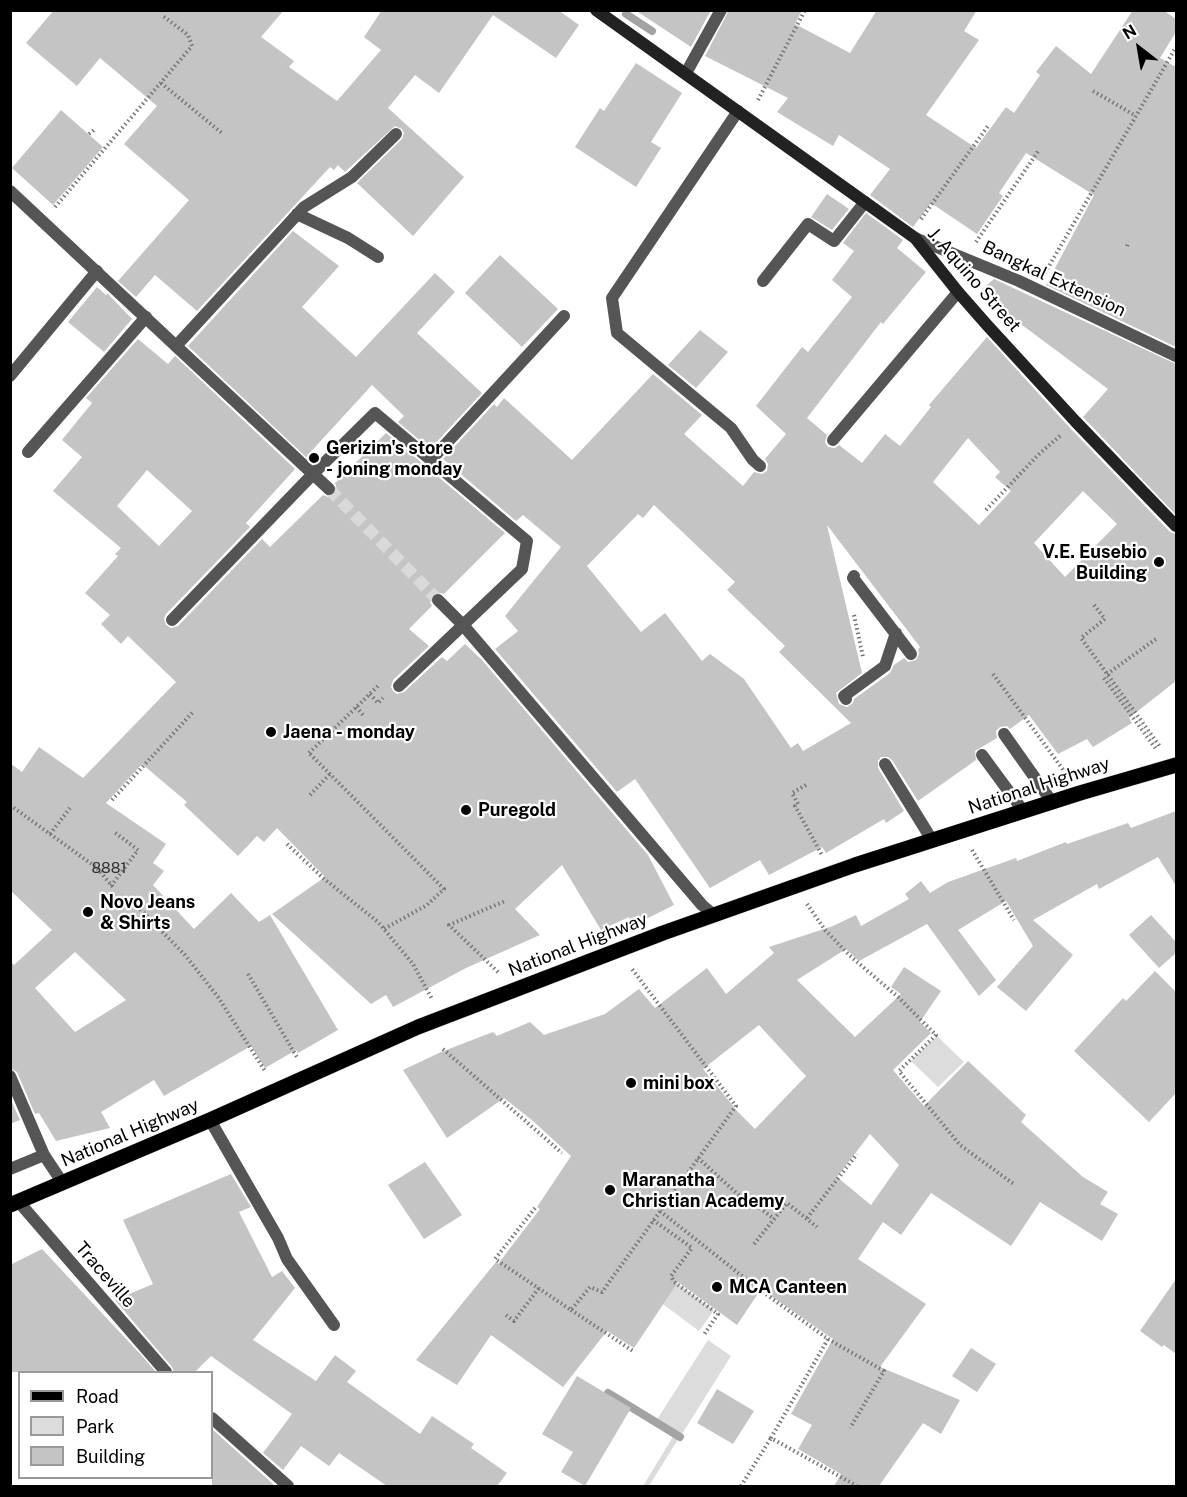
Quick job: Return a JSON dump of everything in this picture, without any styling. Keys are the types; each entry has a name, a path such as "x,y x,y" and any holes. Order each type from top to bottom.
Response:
{"main road":[{"name":"National Highway","path":"14,1203 210,1120 418,1027 714,915 795,885 932,840 1173,766"}],"street":[{"name":"J. Aquino Street","path":"596,10 912,236 958,292 1076,422 1176,526"},
{"path":"686,73 721,10"},
{"path":"744,115 612,298 617,333 731,428 753,460 760,466"},
{"path":"176,346 304,207 352,177 396,134"},
{"path":"10,191 329,489"},
{"path":"763,281 808,224 834,241 865,202"},
{"path":"297,214 348,238 378,257"},
{"name":"Bangkal Extension","path":"912,236 1036,289 1176,356"},
{"path":"10,376 97,271"},
{"path":"833,440 958,292"},
{"path":"431,460 564,316"},
{"path":"28,452 146,317"},
{"path":"172,620 375,413 528,541 522,568 399,686"},
{"path":"854,577 903,632 911,654"},
{"path":"438,600 463,625 702,905 714,915"},
{"path":"846,699 844,696 885,666 903,632"},
{"path":"1004,734 1052,802"},
{"path":"982,755 1024,812"},
{"path":"885,764 932,840"},
{"path":"10,1077 44,1155 63,1182"},
{"path":"210,1120 278,1238 287,1259 334,1325"},
{"path":"10,1169 44,1155"},
{"name":"Traceville","path":"14,1203 165,1371"},
{"path":"213,1419 288,1486"}],"path":[{"path":"744,115 805,10"},
{"path":"43,221 192,46 188,35 163,16"},
{"path":"1036,289 1176,47"},
{"path":"161,83 223,134"},
{"path":"1094,91 1136,117"},
{"path":"912,236 988,126"},
{"path":"89,135 94,130"},
{"path":"966,258 1039,150"},
{"path":"986,510 1038,455 1076,422"},
{"path":"854,577 850,599 868,678"},
{"path":"1094,605 1105,619 1081,638 1106,676 1173,766"},
{"path":"1106,676 1156,639"},
{"path":"993,674 1080,793"},
{"path":"384,929 427,905 444,889 309,753 388,675 399,686"},
{"path":"1106,676 1148,731"},
{"path":"356,707 363,715"},
{"path":"112,800 193,712"},
{"path":"310,795 330,774"},
{"path":"806,785 792,793 798,804 795,806 824,859"},
{"path":"10,805 97,868 112,887 138,850 113,831"},
{"path":"50,834 70,808"},
{"path":"962,831 1014,920"},
{"path":"287,844 323,878 378,922 413,964 423,981"},
{"path":"795,885 825,930 936,1035 898,1071 960,1144 1015,1185"},
{"path":"482,957 450,925 505,901"},
{"path":"137,906 185,955 218,997 277,1090"},
{"path":"571,1310 590,1287 602,1292 736,1106 639,980 620,951"},
{"path":"248,974 309,1076"},
{"path":"443,1050 562,1153"},
{"path":"807,1218 857,1154"},
{"path":"698,1158 742,1198 746,1197 774,1219"},
{"path":"754,1244 787,1203 817,1227"},
{"path":"535,1208 495,1258 633,1351"},
{"path":"660,1211 756,1287 828,1339 884,1371 850,1428"},
{"path":"653,1220 692,1248 671,1276 674,1282 718,1314 703,1336"},
{"path":"506,1315 514,1321 539,1288"},
{"path":"741,1486 828,1339"},
{"path":"771,1438 856,1486"}],"green space":[{"path":"937,1036 964,1062 938,1087 911,1061"},
{"path":"675,1282 714,1310 699,1331 660,1302"},
{"path":"708,1340 731,1356 680,1437 656,1421"},
{"path":"674,1435 679,1438 649,1486 643,1486"}],"building":[{"path":"54,10 284,10 261,37 294,61 289,67 337,101 381,50 364,37 382,10 558,10 579,25 556,58 493,15 439,93 415,75 388,108 464,177 413,236 357,183 402,139 404,133 402,129 395,126 345,172 338,165 334,170 330,167 197,311 155,275 136,297 118,281 189,200 124,144 157,106 100,58 77,86 26,43"},
{"path":"635,10 711,10 691,47"},
{"path":"729,10 802,10 795,24 850,53 877,10 977,10 964,31 979,40 926,115 976,148 1006,107 1014,113 1040,75 1036,72 1056,46 1091,74 1133,10 1163,10 1176,19 1176,32 1160,58 1176,67 1176,347 1046,285 1094,195 1026,153 999,193 1003,196 977,234 931,203 913,227 870,195 890,169 839,135 833,146 777,112 788,98 705,56"},
{"path":"636,63 682,93 651,142 661,148 636,187 575,147 600,108 604,111"},
{"path":"61,110 103,147 53,205 12,168"},
{"path":"827,194 849,209 832,230 811,217"},
{"path":"866,213 903,240 897,248 926,272 883,324 881,322 807,418 827,435 825,442 828,447 835,448 839,445 862,463 885,434 900,446 931,407 929,405 987,337 1070,428 1170,532 1176,534 1176,681 1129,718 1132,723 1093,747 1087,739 1058,754 1029,715 1010,729 1007,726 1000,727 996,731 997,738 975,751 976,760 918,801 892,760 888,757 881,757 878,761 878,768 904,811 886,823 884,819 826,853 822,847 769,875 760,860 710,888 635,779 617,792 495,649 518,631 505,616 561,547 523,515 516,521 443,459 494,404 497,407 504,398 572,460 653,374 702,415 684,434 743,486 754,472 762,474 767,471 768,464 765,459 786,434 756,406 802,347 808,352 852,297 832,280 854,251 843,243","holes":["968,438 1000,472 995,477 1011,491 979,525 933,482","1083,491 1117,524 1065,577 1034,543","654,505 735,582 727,590 785,646 779,652 851,723 803,751 798,743 791,748 744,679 710,654 702,661 665,613 641,632 587,566 638,514 643,518","827,525 920,647 916,660 908,662 904,658 894,665 890,673 854,699 853,703 847,707 839,704 836,693 862,673"]},
{"path":"293,231 339,266 302,307 356,357 435,273 455,292 417,333 482,393 430,449 398,422 404,416 372,385 306,457 188,346"},
{"path":"500,255 558,309 522,347 465,293"},
{"path":"994,279 1176,364 1176,515 1083,417 1108,389 1010,316 982,289"},
{"path":"97,287 106,295 107,293 132,319 104,352 68,322"},
{"path":"700,330 728,352 696,388 668,365"},
{"path":"138,339 168,364 175,356 295,469 246,523 250,527 166,614 164,619 166,625 171,628 178,626 262,539 270,547 323,495 328,497 335,495 337,490 335,483 386,433 505,533 444,594 436,592 432,595 430,602 432,606 409,629 429,646 393,680 391,687 397,694 404,692 442,657 447,661 465,644 482,660 648,855 674,905 632,926 629,917 601,930 562,865 515,909 540,935 466,968 393,1007 386,995 371,1004 272,914 325,877 277,828 264,842 257,836 238,856 184,805 187,802 142,764 106,803 166,844 153,863 164,871 153,885 194,929 231,893 259,922 270,915 338,1030 298,1053 296,1050 265,1068 251,1046 164,1096 154,1080 101,1112 110,1128 56,1141 39,1113 35,1114 17,1072 10,1068 10,961 14,965 52,930 10,890 10,763 22,772 39,747 83,778 176,682 128,636 121,644 101,624 110,615 85,593 118,556 115,554 121,548 53,491 82,457 62,440 92,403 86,398","holes":["147,470 192,511 159,546 117,506","75,952 126,1000 75,1032 35,988"]},
{"path":"1176,811 1176,886 1158,857 1099,889 1097,884 1033,920 1073,955 1026,1011 997,987 1033,946 1006,901 958,930 996,980 979,996 927,924 859,961 846,949 797,980 855,1037 901,994 891,987 904,967 941,991 920,1022 931,1033 893,1070 924,1106 968,1061 1026,1115 1021,1122 1083,1177 1108,1192 1100,1204 1118,1214 1102,1241 1040,1202 1011,1246 931,1193 901,1235 883,1222 858,1259 926,1304 880,1367 960,1400 941,1434 923,1423 879,1486 834,1486 841,1474 798,1449 812,1425 791,1414 833,1339 761,1289 737,1325 678,1282 634,1348 607,1331 563,1387 491,1335 457,1385 416,1360 496,1262 498,1264 540,1209 537,1207 571,1156 504,1098 447,1138 403,1070 441,1052 493,1032 497,1036 530,1022 544,1035 605,1014 639,989 655,1008 707,968 726,994 774,953 769,947 833,926 856,915 861,926 909,899 905,894 921,881 930,893 948,882 1016,858 1017,861 1066,842 1067,844 1128,823 1131,828","holes":["759,1025 806,1076 755,1129 703,1069","870,1134 899,1165 871,1205 837,1177"]},
{"path":"1151,915 1176,942 1176,953 1159,968 1129,935"},
{"path":"1155,971 1176,992 1176,1093 1149,1122 1074,1051 1123,998 1126,1001"},
{"path":"10,1098 20,1120 10,1124"},
{"path":"425,1162 462,1215 424,1239 388,1185"},
{"path":"231,1174 251,1207 239,1212 272,1277 282,1271 295,1288 253,1340 316,1381 335,1355 356,1371 347,1382 420,1434 432,1416 474,1444 471,1448 507,1473 497,1486 387,1486 339,1453 329,1466 301,1446 283,1470 263,1453 292,1414 211,1356 196,1371 174,1371 115,1300 153,1284 123,1220"},
{"path":"42,1249 155,1371 10,1372 10,1265"},
{"path":"1176,1279 1176,1354 1140,1331"},
{"path":"971,1348 996,1364 977,1392 952,1376"},
{"path":"577,1376 631,1408 585,1486 561,1472 573,1452 542,1434"},
{"path":"717,1389 754,1411 733,1444 697,1423"},
{"path":"213,1430 274,1486 212,1486"}],"waterway":[{"path":"626,14 652,31"},
{"path":"608,1393 680,1437"}],"tunnel":[{"path":"329,489 438,600"}],"place":[{"name":"Gerizim's store - joning monday","path":"314,458"},
{"name":"V.E. Eusebio Building","path":"1159,562"},
{"name":"Jaena - monday","path":"271,732"},
{"name":"Puregold","path":"466,810"},
{"name":"Novo Jeans & Shirts","path":"88,912"},
{"name":"mini box","path":"631,1083"},
{"name":"Maranatha Christian Academy","path":"610,1190"},
{"name":"MCA Canteen","path":"717,1287"}]}
